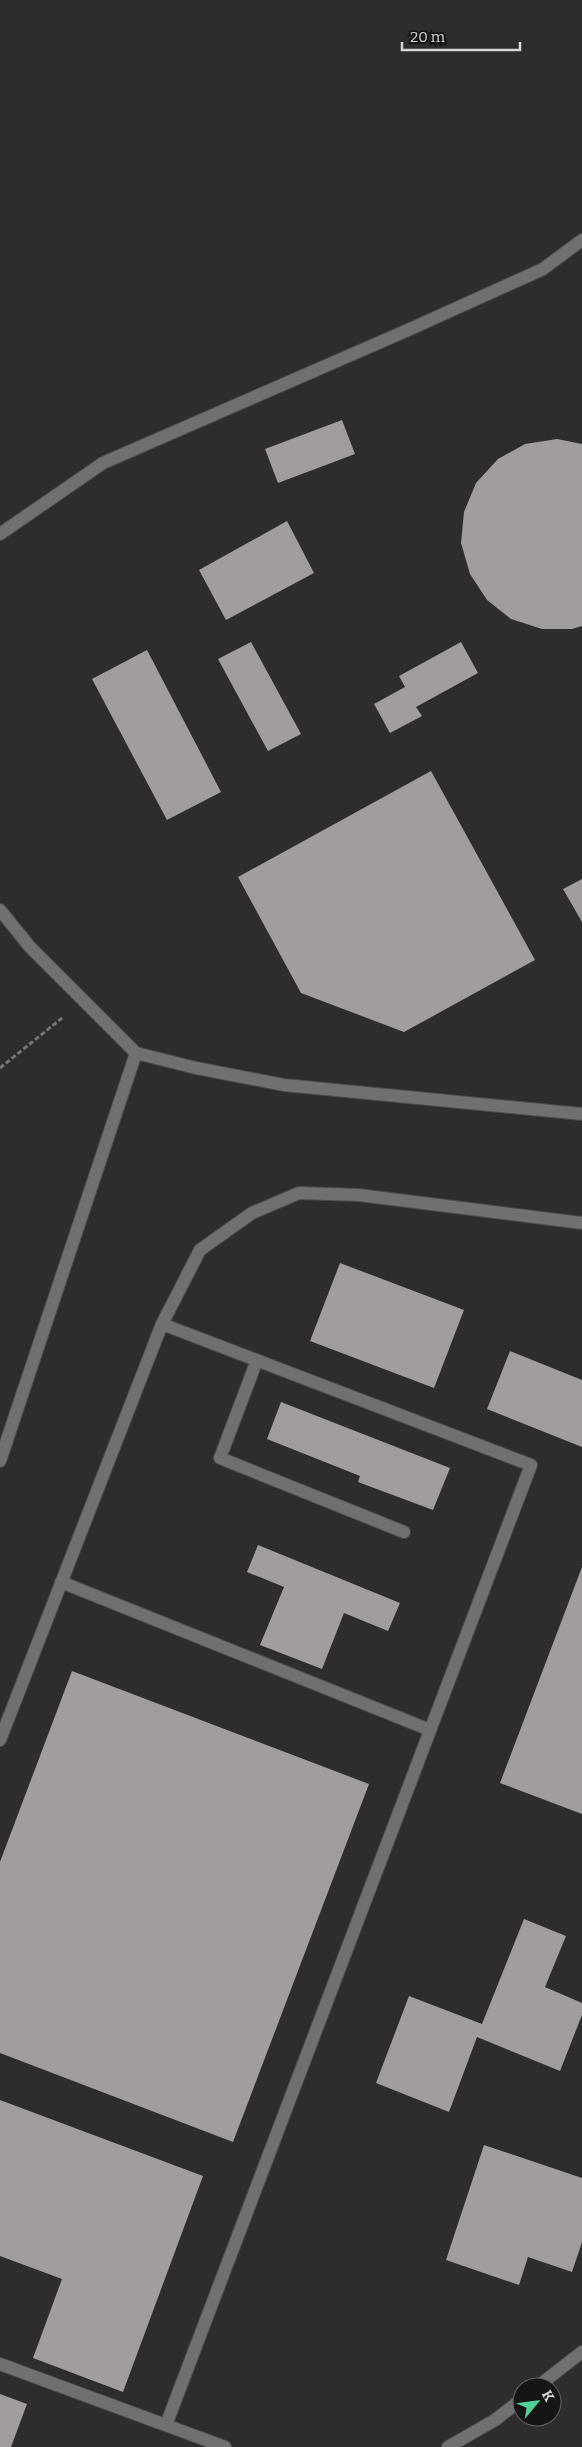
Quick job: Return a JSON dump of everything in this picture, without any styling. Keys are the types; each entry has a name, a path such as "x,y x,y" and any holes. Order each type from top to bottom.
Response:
{"lane":[{"path":"0,534 103,463 543,269 582,240"},
{"path":"0,910 30,947 136,1053 196,1068 284,1085 582,1114"},
{"path":"0,1461 136,1053"},
{"path":"0,1740 162,1324 200,1250 252,1213 299,1193 359,1195 582,1222"},
{"path":"162,1324 531,1465 166,2425"},
{"path":"257,1360 220,1458 404,1532"},
{"path":"61,1582 430,1730"},
{"path":"550,2377 582,2352"},
{"path":"0,2364 224,2447"},
{"path":"448,2447 494,2420 512,2406"}],"path":[{"path":"0,1068 84,1001"}],"building":[{"path":"342,420 355,454 278,483 265,449"},
{"path":"557,439 582,444 582,626 572,629 542,629 511,619 487,600 470,574 461,543 464,512 476,483 498,459 525,444"},
{"path":"287,521 314,573 226,620 199,570"},
{"path":"251,642 301,734 268,751 218,659"},
{"path":"461,642 478,673 416,707 422,716 390,733 374,704 405,687 399,676"},
{"path":"147,650 221,792 167,820 92,679"},
{"path":"431,771 535,960 404,1032 301,993 238,877"},
{"path":"582,879 582,922 563,889"},
{"path":"340,1263 464,1310 434,1388 310,1341"},
{"path":"510,1351 582,1380 582,1447 487,1409"},
{"path":"281,1402 450,1468 433,1510 358,1482 360,1476 267,1439"},
{"path":"258,1545 400,1603 388,1631 344,1613 322,1669 260,1645 284,1587 247,1572"},
{"path":"582,1567 582,1814 500,1783"},
{"path":"72,1671 369,1784 233,2142 0,2053 0,1862"},
{"path":"524,1919 566,1936 545,1987 582,2003 582,2015 560,2071 477,2037 449,2112 376,2083 409,1996 482,2024"},
{"path":"0,2100 203,2176 123,2392 33,2358 62,2279 0,2256"},
{"path":"484,2145 582,2178 582,2242 572,2272 528,2257 519,2285 446,2260"},
{"path":"0,2394 27,2404 11,2447 0,2447"}]}
